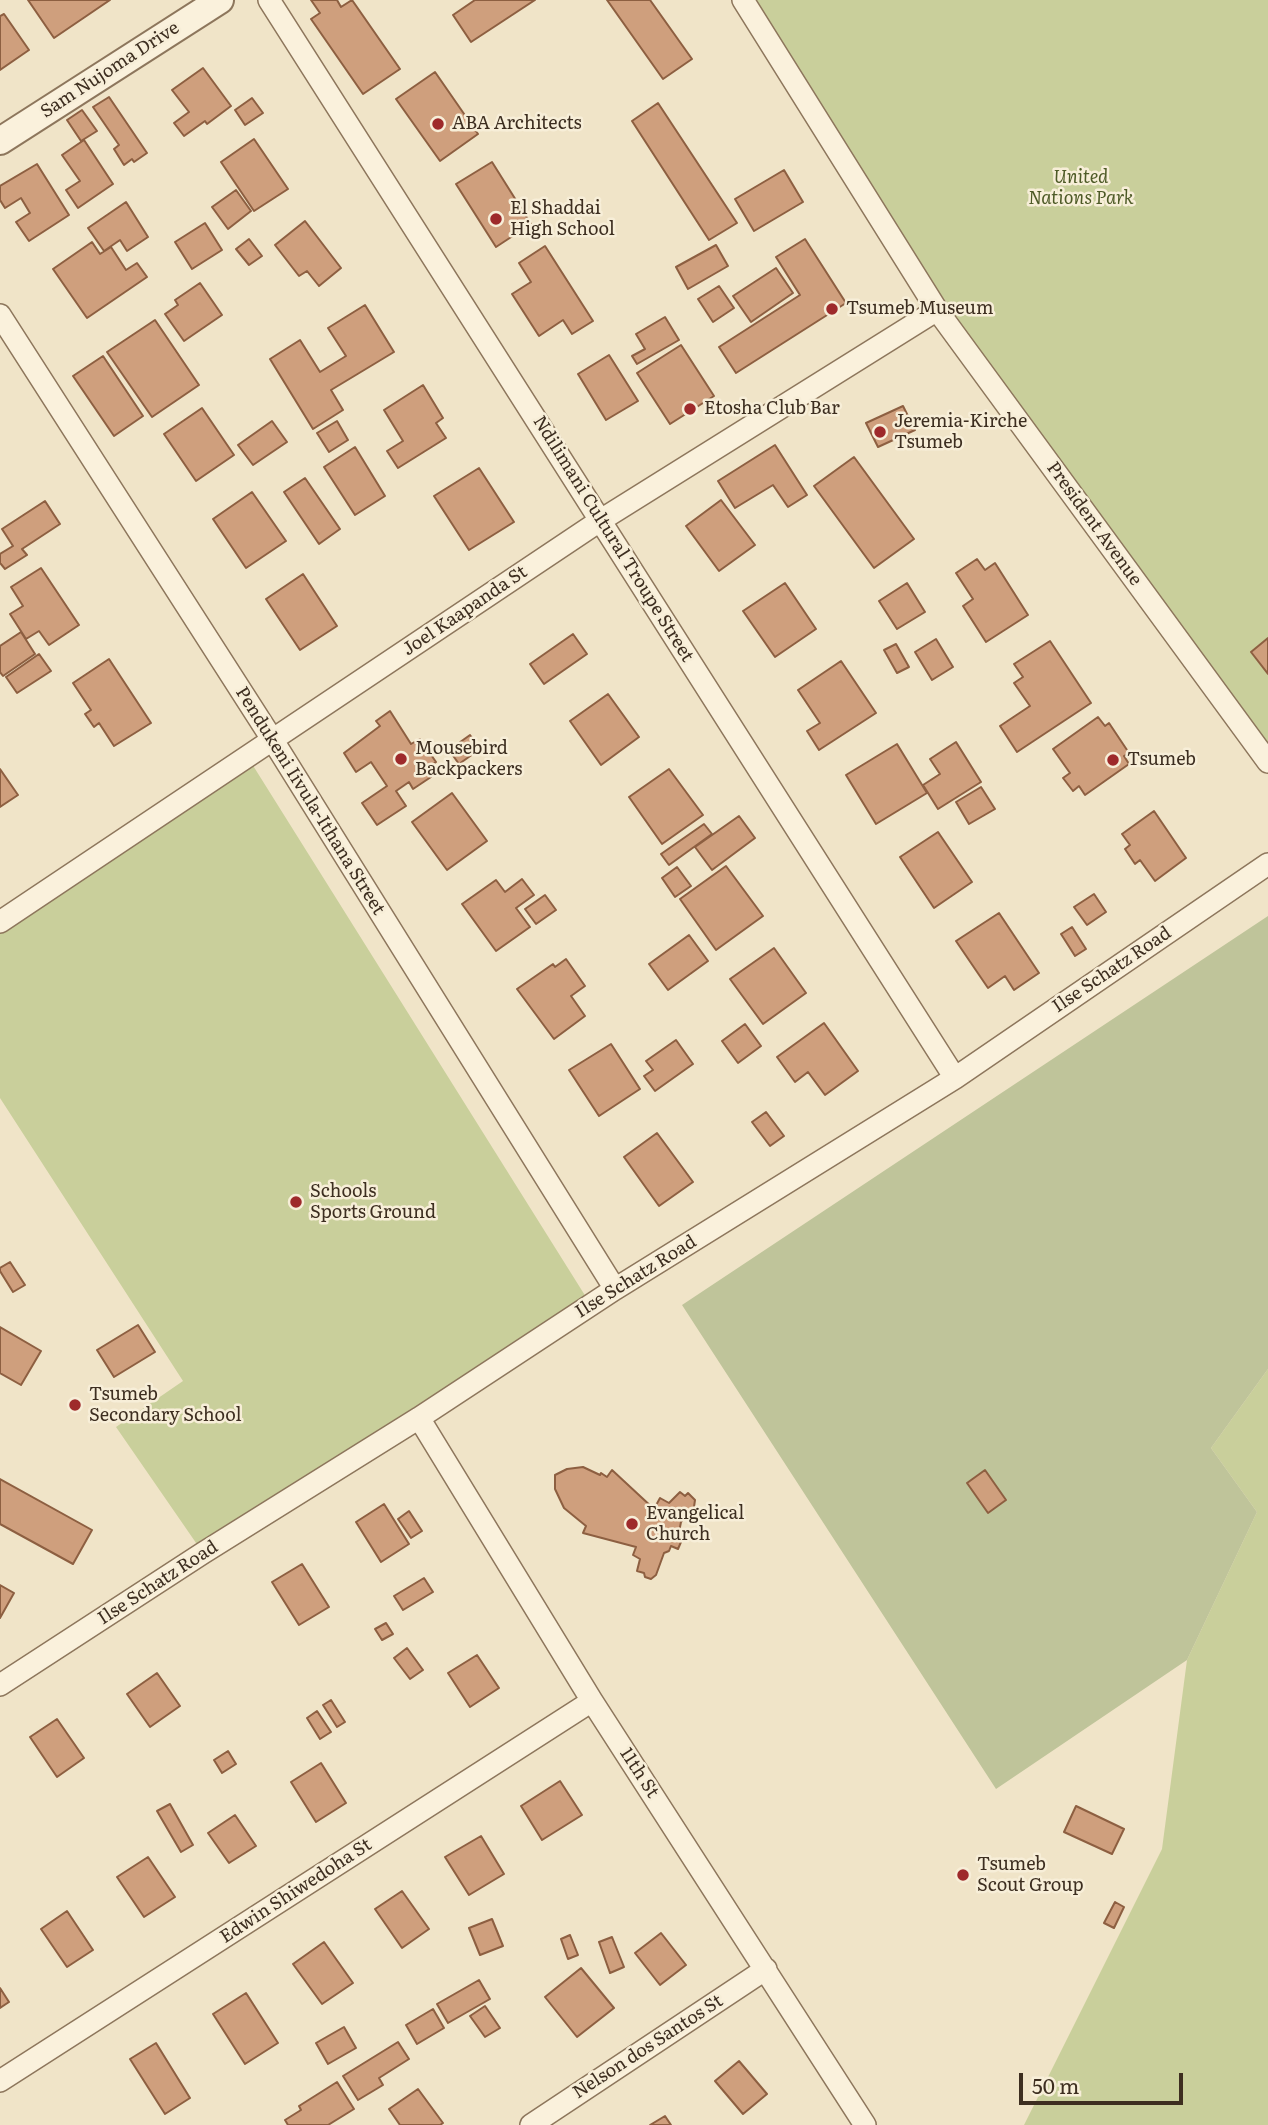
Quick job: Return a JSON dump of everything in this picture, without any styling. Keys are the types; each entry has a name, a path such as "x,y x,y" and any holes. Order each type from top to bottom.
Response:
{"street":[{"name":"Sam Nujoma Drive","path":"0,141 220,0"},
{"name":"Ndilimani Cultural Troupe Street","path":"269,0 955,1078"},
{"name":"President Avenue","path":"743,0 937,310 1268,762"},
{"name":"Joel Kaapanda St","path":"0,922 601,520 937,310"},
{"name":"Pendukeni Iivula-Ithana Street","path":"0,315 272,739 615,1289"},
{"name":"Ilse Schatz Road","path":"0,1685 203,1553 419,1418 615,1289 955,1078 1268,864"},
{"name":"11th St","path":"419,1418 592,1701 865,2125"},
{"name":"Edwin Shiwedoha St","path":"0,2081 592,1701"},
{"name":"Nelson dos Santos St","path":"531,2125 766,1969"}],"green space":[{"name":"United Nations Park","path":"737,0 1268,0 1268,762 937,310"},
{"name":"Schools Sports Ground","path":"247,756 591,1305 203,1553 116,1427 183,1381 0,1098 0,922"},
{"path":"1268,916 1268,1369 1211,1448 1257,1512 1187,1660 996,1789 682,1305"},
{"path":"1268,1369 1268,2125 1024,2125 1162,1849 1187,1660 1257,1512 1211,1448"}],"building":[{"path":"28,0 110,0 54,38"},
{"path":"311,0 337,0 341,7 352,0 400,69 363,94 311,19 320,13"},
{"path":"475,0 535,0 471,42 453,15"},
{"path":"607,0 650,0 692,59 663,79"},
{"path":"4,14 29,50 0,70 0,16"},
{"path":"203,68 231,106 207,124 205,121 184,136 174,123 189,112 172,90"},
{"path":"435,72 478,134 440,161 396,99"},
{"path":"109,97 147,153 134,162 132,159 124,165 114,149 119,145 93,107"},
{"path":"252,98 263,113 245,125 235,110"},
{"path":"658,103 737,223 709,240 632,121"},
{"path":"82,110 97,131 81,141 67,120"},
{"path":"254,139 288,189 254,211 221,162"},
{"path":"84,140 113,184 78,208 66,190 80,181 62,155"},
{"path":"492,162 531,224 496,247 456,184"},
{"path":"37,164 69,215 29,241 16,222 30,213 21,198 5,208 0,200 0,186"},
{"path":"784,170 803,202 754,231 735,199"},
{"path":"236,190 251,211 228,229 212,207"},
{"path":"126,202 148,237 127,251 120,240 104,251 88,228"},
{"path":"305,221 341,268 319,286 307,271 299,276 275,245"},
{"path":"205,223 222,250 192,269 175,242"},
{"path":"249,239 262,256 249,265 236,249"},
{"path":"805,239 846,303 736,373 719,347 800,295 776,257"},
{"path":"92,242 100,254 111,247 126,270 137,263 147,277 87,318 53,269"},
{"path":"716,245 728,266 688,289 676,267"},
{"path":"545,246 593,321 572,334 563,320 539,336 512,294 531,282 519,263"},
{"path":"776,268 793,293 751,322 733,296"},
{"path":"200,283 222,315 184,341 165,314 178,305 175,300"},
{"path":"719,286 734,308 713,322 698,299"},
{"path":"365,305 394,352 331,390 343,410 313,429 270,359 300,340 320,372 346,356 328,328"},
{"path":"665,317 679,340 637,364 632,356 645,349 636,334"},
{"path":"155,320 199,385 152,417 107,352"},
{"path":"681,345 714,396 670,424 637,373"},
{"path":"609,355 638,401 606,420 578,374"},
{"path":"103,356 143,416 114,436 73,376"},
{"path":"423,385 443,418 436,423 446,438 398,468 387,451 403,441 384,410"},
{"path":"903,406 915,430 878,447 866,423"},
{"path":"202,408 234,455 196,481 164,434"},
{"path":"272,421 287,442 253,465 238,445"},
{"path":"337,421 348,440 329,452 317,433"},
{"path":"775,445 807,495 788,507 773,485 735,508 718,481"},
{"path":"355,447 385,496 355,515 324,467"},
{"path":"854,457 914,539 874,568 814,486"},
{"path":"479,468 514,522 469,550 434,496"},
{"path":"305,478 340,529 319,544 284,492"},
{"path":"252,492 286,541 246,568 213,519"},
{"path":"721,500 755,545 719,571 686,526"},
{"path":"45,501 60,524 22,549 27,555 5,569 0,563 0,554 13,546 2,529"},
{"path":"977,559 985,570 995,563 1028,615 986,642 963,606 973,599 956,573"},
{"path":"41,568 79,625 49,645 39,631 26,639 10,614 23,606 11,587"},
{"path":"303,574 337,626 300,650 266,599"},
{"path":"785,583 816,629 775,657 743,611"},
{"path":"907,583 925,612 897,629 879,601"},
{"path":"21,632 35,654 3,676 0,672 0,646"},
{"path":"573,634 587,654 544,684 530,664"},
{"path":"1268,638 1268,674 1251,652"},
{"path":"936,639 953,667 932,680 915,652"},
{"path":"1050,641 1091,703 1017,752 1000,726 1030,706 1014,683 1023,677 1014,664"},
{"path":"896,644 909,667 897,673 884,650"},
{"path":"39,654 51,671 17,693 6,677"},
{"path":"109,659 151,723 114,746 99,723 94,727 85,714 91,710 73,683"},
{"path":"841,661 876,713 819,750 807,731 820,723 798,690"},
{"path":"608,694 639,737 601,765 570,721"},
{"path":"390,711 411,744 420,739 436,762 425,770 431,777 413,789 409,782 396,791 406,806 377,825 362,803 387,786 371,762 356,772 344,753 380,726 376,721"},
{"path":"1098,717 1105,726 1109,723 1129,753 1124,756 1129,764 1085,795 1079,786 1073,791 1063,778 1070,773 1053,749"},
{"path":"470,735 480,749 459,764 449,750"},
{"path":"956,742 981,782 938,809 923,785 940,774 930,759"},
{"path":"897,744 927,793 876,824 846,775"},
{"path":"0,769 18,795 0,807"},
{"path":"669,769 703,815 662,844 629,797"},
{"path":"981,787 995,809 969,824 956,802"},
{"path":"452,793 487,841 447,870 412,822"},
{"path":"1154,811 1186,858 1155,881 1140,860 1135,864 1125,849 1130,845 1122,834"},
{"path":"739,816 755,838 712,870 695,847"},
{"path":"704,824 712,834 669,865 661,854"},
{"path":"938,832 972,882 934,908 900,857"},
{"path":"726,866 763,916 716,950 680,899"},
{"path":"677,867 691,886 675,897 662,878"},
{"path":"522,879 534,895 516,908 530,927 496,951 462,904 496,880 505,892"},
{"path":"1094,894 1106,912 1087,925 1074,907"},
{"path":"545,895 556,910 536,924 525,909"},
{"path":"999,913 1039,973 1014,990 1005,976 988,988 956,941"},
{"path":"1072,927 1086,949 1075,956 1061,934"},
{"path":"689,935 708,961 668,990 649,964"},
{"path":"774,948 806,993 763,1024 730,979"},
{"path":"566,959 585,986 571,996 585,1016 554,1039 517,989 553,964 555,967"},
{"path":"824,1023 858,1071 825,1095 808,1072 795,1082 777,1057"},
{"path":"745,1024 761,1046 738,1063 722,1041"},
{"path":"676,1040 693,1064 655,1091 644,1076 653,1070 646,1061"},
{"path":"611,1044 640,1089 599,1116 569,1070"},
{"path":"766,1112 784,1136 770,1146 752,1122"},
{"path":"657,1133 693,1182 659,1206 624,1157"},
{"path":"10,1262 25,1285 13,1292 0,1271 0,1268"},
{"path":"138,1325 155,1352 114,1377 97,1350"},
{"path":"0,1327 41,1351 21,1385 0,1373"},
{"name":"Evangelical Church","path":"583,1467 607,1477 612,1470 654,1509 660,1498 669,1503 680,1492 685,1496 688,1493 695,1500 694,1507 681,1522 679,1532 684,1535 678,1549 671,1546 669,1551 664,1553 656,1575 651,1579 637,1571 640,1559 633,1555 636,1547 583,1533 586,1526 564,1508 555,1489 555,1475 567,1469"},
{"path":"985,1470 1006,1500 988,1513 967,1483"},
{"path":"0,1479 92,1530 73,1564 0,1524"},
{"path":"384,1504 409,1544 381,1562 356,1522"},
{"path":"409,1511 422,1531 411,1538 398,1519"},
{"path":"302,1564 329,1607 299,1625 272,1582"},
{"path":"424,1578 433,1592 403,1610 394,1596"},
{"path":"0,1585 14,1593 0,1618"},
{"path":"386,1623 393,1634 382,1640 375,1629"},
{"path":"407,1648 423,1670 410,1679 394,1658"},
{"path":"477,1655 499,1688 470,1707 448,1673"},
{"path":"157,1673 180,1706 150,1727 127,1694"},
{"path":"331,1700 345,1722 337,1727 323,1705"},
{"path":"317,1711 331,1732 320,1739 307,1718"},
{"path":"57,1719 84,1758 57,1777 30,1737"},
{"path":"228,1751 236,1764 222,1773 214,1760"},
{"path":"321,1763 346,1803 316,1822 291,1782"},
{"path":"560,1781 582,1815 542,1840 521,1806"},
{"path":"170,1804 193,1845 181,1852 157,1811"},
{"path":"1076,1806 1124,1829 1112,1854 1064,1832"},
{"path":"235,1815 256,1846 229,1863 208,1833"},
{"path":"481,1836 504,1874 469,1895 445,1857"},
{"path":"148,1857 175,1897 144,1917 117,1877"},
{"path":"402,1891 429,1929 402,1948 375,1909"},
{"path":"1115,1902 1124,1907 1114,1928 1104,1923"},
{"path":"67,1911 93,1950 67,1967 41,1929"},
{"path":"492,1919 503,1946 480,1955 469,1928"},
{"path":"661,1933 686,1965 660,1985 635,1953"},
{"path":"570,1935 578,1955 568,1959 561,1939"},
{"path":"612,1937 624,1967 610,1973 599,1942"},
{"path":"324,1942 353,1983 322,2004 293,1964"},
{"path":"581,1968 614,2008 577,2037 545,1997"},
{"path":"479,1980 490,1999 448,2023 437,2004"},
{"path":"0,1988 9,2002 0,2008"},
{"path":"246,1993 278,2043 245,2064 213,2014"},
{"path":"485,2006 500,2028 485,2037 470,2016"},
{"path":"433,2009 444,2028 417,2044 406,2025"},
{"path":"344,2027 356,2048 328,2064 316,2043"},
{"path":"398,2042 409,2059 379,2078 383,2085 358,2100 343,2076"},
{"path":"156,2043 190,2098 165,2114 130,2059"},
{"path":"739,2061 767,2094 743,2114 715,2081"},
{"path":"337,2082 354,2109 328,2125 288,2125 285,2120 301,2110 299,2106"},
{"path":"418,2089 443,2123 400,2125 389,2109"},
{"path":"665,2116 671,2125 650,2125"}],"place":[{"name":"ABA Architects","path":"438,124"},
{"name":"El Shaddai High School","path":"496,219"},
{"name":"Tsumeb Museum","path":"832,309"},
{"name":"Etosha Club Bar","path":"690,409"},
{"name":"Jeremia-Kirche Tsumeb","path":"880,432"},
{"name":"Mousebird Backpackers","path":"401,759"},
{"name":"Tsumeb","path":"1113,760"},
{"name":"Schools Sports Ground","path":"296,1202"},
{"name":"Tsumeb Secondary School","path":"75,1405"},
{"name":"Evangelical Church","path":"632,1524"},
{"name":"Tsumeb Scout Group","path":"963,1875"}]}
